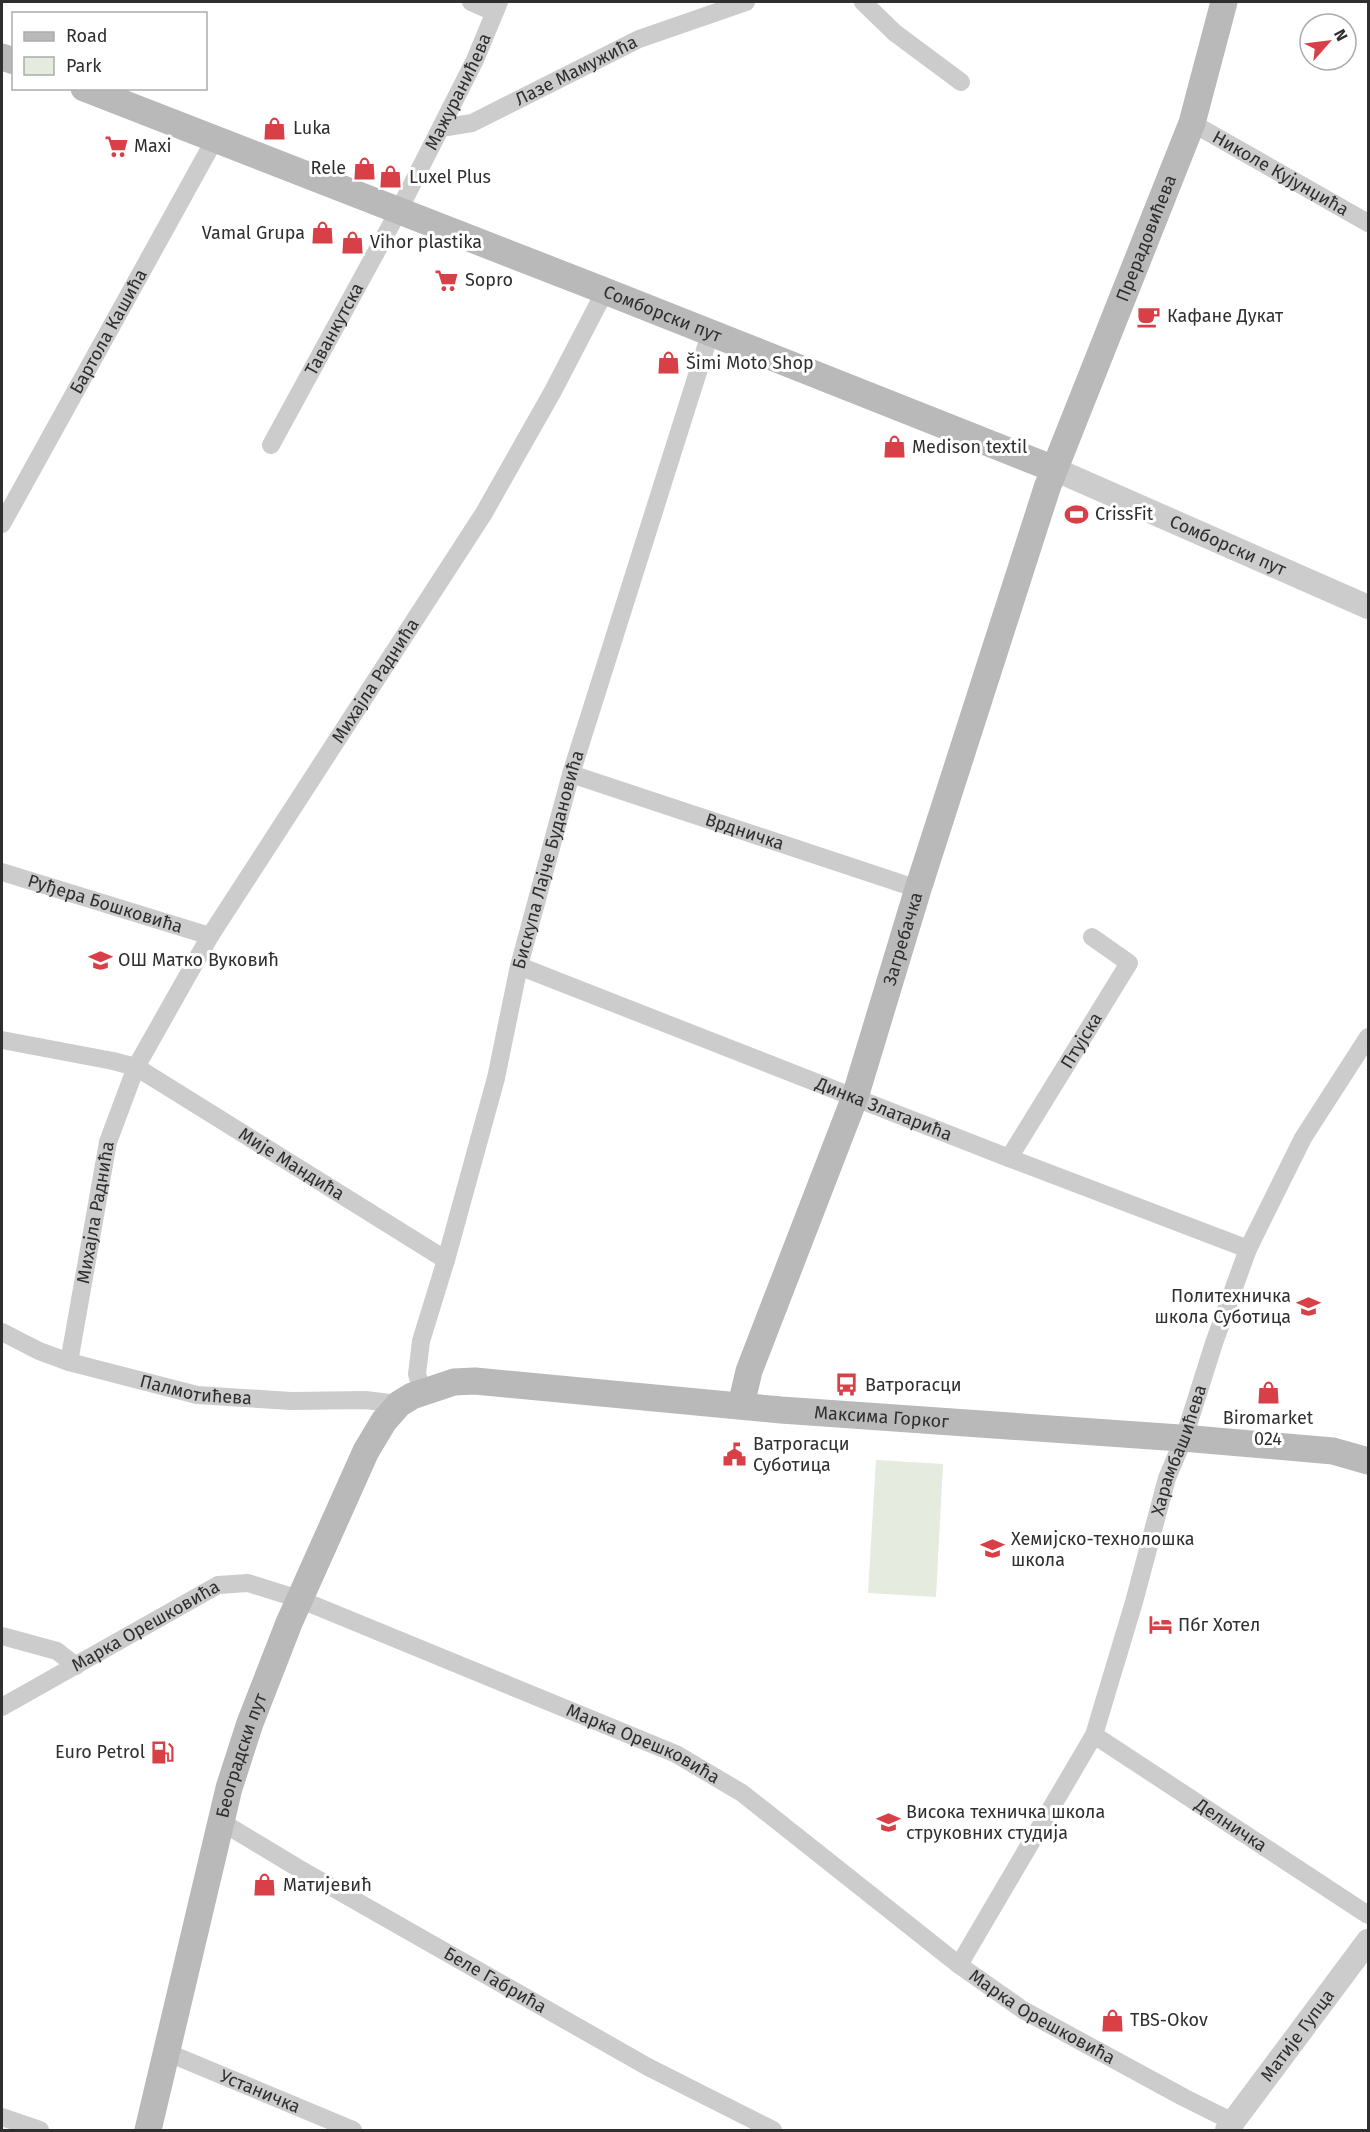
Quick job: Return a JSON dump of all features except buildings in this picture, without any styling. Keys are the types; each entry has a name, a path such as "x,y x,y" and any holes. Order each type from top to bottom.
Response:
{"main road":[{"name":"Прерадовићева","path":"1054,469 1192,123 1224,2"},
{"name":"Сомборски пут","path":"89,90 606,291 1054,469"},
{"name":"Загребачка","path":"741,1405 749,1371 855,1097 918,889 1054,469"},
{"name":"Максима Горког","path":"410,1398 453,1382 475,1381 781,1410 1184,1438 1333,1451 1368,1461"},
{"name":"Београдски пут","path":"148,2130 220,1821 250,1723 299,1599 366,1451 384,1421 410,1398"}],"street":[{"path":"471,2 497,7"},
{"name":"Лазе Мамужића","path":"441,128 472,123 639,39 713,7 746,2"},
{"path":"863,2 895,33 961,81"},
{"name":"Мажуранићева","path":"398,212 475,60 497,7"},
{"name":"Николе Кујунџића","path":"1192,123 1368,223"},
{"name":"Бартола Кашића","path":"2,524 7,500 215,139"},
{"name":"Таванкутска","path":"271,445 398,212"},
{"name":"Михајла Раднића","path":"69,1362 108,1142 136,1067 210,936 484,513 606,291"},
{"name":"Бискупа Лајче Будановића","path":"410,1398 417,1374 421,1341 446,1260 496,1078 519,966 571,774 710,334"},
{"name":"Сомборски пут","path":"1054,469 1368,607"},
{"name":"Врдничка","path":"571,774 918,889"},
{"name":"Руђера Бошковића","path":"2,872 210,936"},
{"name":"Птујска","path":"1009,1158 1130,963 1092,937"},
{"name":"Динка Златарића","path":"519,966 1248,1249"},
{"name":"Харамбашићева","path":"959,1965 1094,1735 1134,1602 1167,1478 1184,1438 1214,1343 1248,1249 1304,1138 1368,1037"},
{"path":"2,1040 136,1067"},
{"name":"Мије Мандића","path":"136,1067 446,1260"},
{"name":"Палмотићева","path":"2,1332 39,1351 69,1362 197,1395 291,1401 410,1398"},
{"name":"Марка Орешковића","path":"2,1707 218,1585 248,1583 299,1599 676,1754 742,1793 959,1965 1023,2010 1230,2126"},
{"path":"2,1636 57,1651 76,1666"},
{"name":"Делничка","path":"1094,1735 1368,1915"},
{"name":"Беле Габрића","path":"220,1821 298,1868 648,2067 773,2130"},
{"name":"Матије Гупца","path":"1230,2126 1368,1941"},
{"name":"Устаничка","path":"166,2052 353,2130"},
{"path":"2,2117 40,2130"}],"green space":[{"path":"876,1460 943,1464 936,1597 868,1593"}],"place":[{"name":"Luka","path":"275,128"},
{"name":"Maxi","path":"116,146"},
{"name":"Rele","path":"364,168"},
{"name":"Luxel Plus","path":"391,177"},
{"name":"Vamal Grupa","path":"323,233"},
{"name":"Vihor plastika","path":"352,242"},
{"name":"Sopro","path":"447,280"},
{"name":"Кафане Дукат","path":"1149,316"},
{"name":"Šimi Moto Shop","path":"668,363"},
{"name":"Medison textil","path":"894,447"},
{"name":"CrissFit","path":"1077,514"},
{"name":"ОШ Матко Вуковић","path":"100,960"},
{"name":"Политехничка школа Суботица","path":"1309,1306"},
{"name":"Ватрогасци","path":"847,1385"},
{"name":"Biromarket 024","path":"1268,1392"},
{"name":"Ватрогасци Суботица","path":"735,1454"},
{"name":"Хемијско-технолошка школа","path":"993,1549"},
{"name":"Пбг Хотел","path":"1160,1625"},
{"name":"Euro Petrol","path":"163,1752"},
{"name":"Висока техничка школа струковних студија","path":"888,1822"},
{"name":"Матијевић","path":"265,1885"},
{"name":"TBS-Okov","path":"1112,2020"}]}
